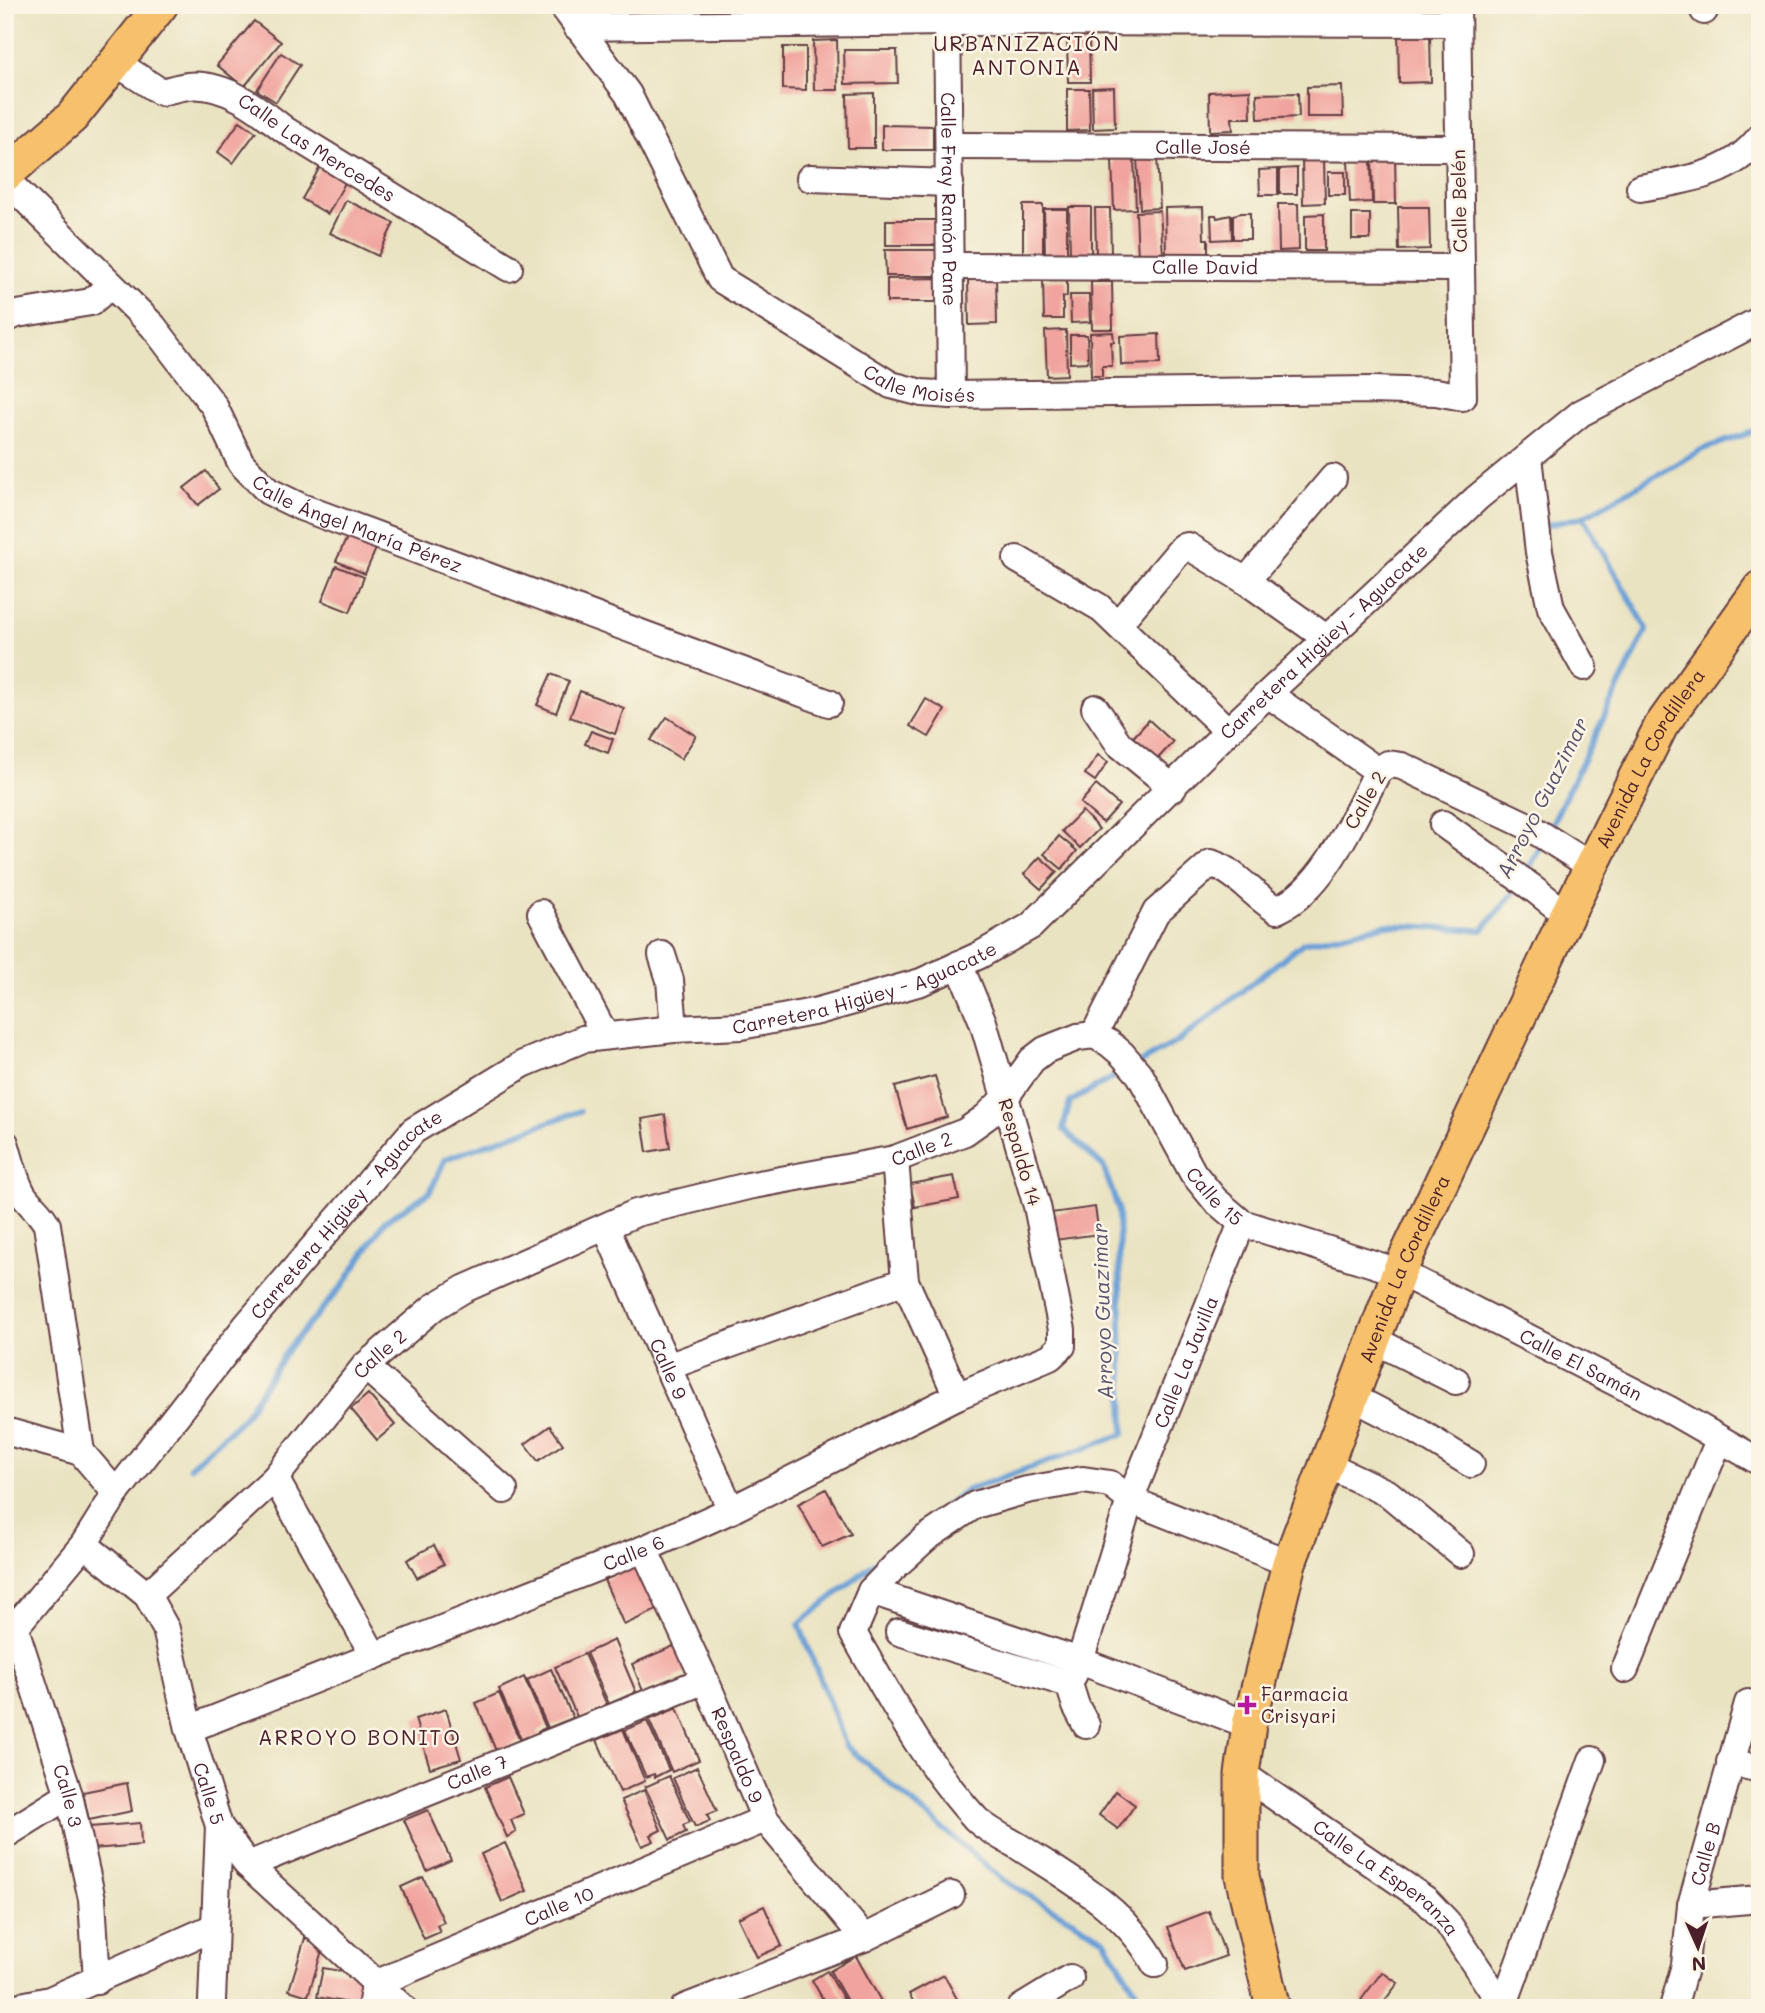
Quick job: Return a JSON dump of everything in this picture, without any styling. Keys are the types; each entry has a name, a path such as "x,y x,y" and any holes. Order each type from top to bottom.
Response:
{"main road":[{"path":"5,177 72,117 161,5"},
{"name":"Avenida La Cordillera","path":"1273,2008 1242,1876 1241,1774 1249,1725 1289,1563 1399,1272 1566,915 1661,726 1760,588"}],"street":[{"name":"Calle Moisés","path":"562,5 628,94 720,279 891,385 922,393 951,395 1372,390 1436,392 1463,397"},
{"path":"577,27 948,14 1457,14"},
{"name":"Calle Fray Ramón Pane","path":"948,14 951,395"},
{"name":"Calle Belén","path":"1457,14 1463,397"},
{"name":"Calle Las Mercedes","path":"116,62 161,92 191,86 226,92 254,105 285,130 509,268"},
{"path":"1640,188 1697,178 1724,169 1760,137"},
{"name":"Calle José","path":"949,146 1458,148"},
{"name":"Calle Ángel María Pérez","path":"5,177 153,326 214,406 241,463 268,491 301,507 829,703"},
{"path":"810,178 950,183"},
{"name":"Calle David","path":"949,266 1460,268"},
{"path":"5,319 17,314 91,302 111,285"},
{"name":"Carretera Higüey - Aguacate","path":"8,1630 84,1544 117,1493 246,1326 413,1131 523,1064 583,1039 674,1029 741,1026 818,1011 921,982 1031,926 1228,732 1477,498 1581,413 1760,320"},
{"path":"1528,457 1538,552 1551,608 1584,667"},
{"path":"1247,581 1333,478"},
{"path":"1118,624 1183,547 1188,546 1247,581 1326,639"},
{"path":"1017,559 1099,607 1228,732"},
{"path":"1268,694 1378,771"},
{"path":"1095,708 1119,744 1172,788"},
{"name":"Calle 2","path":"148,1595 275,1478 365,1366 434,1307 464,1289 636,1213 748,1186 895,1159 965,1132 986,1117 1004,1098 1031,1060 1045,1050 1078,1037 1094,1035 1156,912 1211,863 1227,868 1261,901 1277,910 1291,903 1334,856 1378,771 1388,764 1402,766 1526,825 1591,866"},
{"path":"1443,824 1566,915"},
{"path":"541,913 605,1035"},
{"path":"663,955 670,979 674,1029"},
{"name":"Respaldo 14","path":"959,964 983,1022 1037,1206 1062,1330 1062,1346"},
{"name":"Calle 15","path":"1094,1035 1122,1054 1140,1075 1193,1173 1214,1200 1242,1223 1399,1272"},
{"path":"5,1143 22,1192 40,1212 47,1225 81,1452 117,1493"},
{"path":"895,1159 905,1281 957,1396"},
{"name":"Calle La Javilla","path":"1075,1672 1130,1500 1242,1223"},
{"name":"Calle 9","path":"606,1228 731,1510"},
{"name":"Calle El Samán","path":"1399,1272 1668,1409 1760,1462"},
{"path":"667,1367 905,1281"},
{"path":"1374,1340 1456,1381"},
{"name":"Calle 6","path":"189,1729 644,1549 731,1510 957,1396 1050,1357 1062,1346"},
{"path":"365,1366 504,1490"},
{"path":"1352,1397 1414,1429 1471,1464"},
{"path":"5,1431 81,1452"},
{"path":"1625,1669 1719,1440"},
{"path":"1326,1464 1389,1494 1461,1555"},
{"path":"275,1478 374,1657"},
{"path":"1155,1964 1143,1942 1129,1925 1085,1889 978,1821 919,1746 853,1633 871,1591 926,1538 975,1505 1027,1490 1083,1480 1110,1484 1130,1500 1289,1563"},
{"name":"Calle 5","path":"84,1544 148,1595 166,1629 189,1729 219,1826 248,1866 373,1996 403,2008"},
{"name":"Respaldo 9","path":"644,1549 765,1819 864,1938"},
{"path":"871,1591 1075,1672"},
{"name":"Calle 3","path":"8,1630 69,1795 92,1899 97,1981"},
{"path":"899,1632 1075,1672 1249,1725"},
{"path":"1075,1672 1076,1706 1086,1725"},
{"name":"Calle 7","path":"248,1866 705,1680"},
{"name":"Calle B","path":"1672,2008 1685,1965 1691,1905 1748,1703"},
{"path":"1503,2007 1592,1760"},
{"path":"1730,1762 1760,1769"},
{"name":"Calle La Esperanza","path":"1241,1774 1426,1900 1447,1922 1503,2007"},
{"path":"5,1835 69,1795"},
{"name":"Calle 10","path":"373,1996 765,1819"},
{"path":"212,2001 219,1826"},
{"path":"684,2008 864,1938 951,1895"},
{"path":"1691,1905 1760,1899"},
{"path":"12,2008 51,2004 214,1927"},
{"path":"1021,2008 1070,1978"}],"building":[{"path":"749,5 794,5 794,9 749,9"},
{"path":"866,5 886,5 886,12 866,13"},
{"path":"1023,5 1044,5 1044,13 1023,14"},
{"path":"1094,5 1114,5 1114,11 1094,12"},
{"path":"1116,5 1139,5 1139,15 1116,16"},
{"path":"1162,5 1185,5 1185,8 1162,12"},
{"path":"1234,5 1278,5 1278,8 1234,8"},
{"path":"254,21 281,42 244,87 217,65"},
{"path":"1398,32 1430,32 1431,82 1399,83"},
{"path":"1089,36 1090,82 1068,82 1067,37"},
{"path":"837,40 838,90 814,90 813,41"},
{"path":"783,47 806,47 806,90 783,89"},
{"path":"844,50 897,50 898,83 845,84"},
{"path":"281,53 300,65 276,102 257,90"},
{"path":"1342,86 1343,117 1307,117 1307,87"},
{"path":"1114,87 1115,128 1093,129 1092,88"},
{"path":"1067,89 1089,89 1090,130 1067,131"},
{"path":"1250,90 1251,118 1232,118 1233,130 1210,131 1209,92"},
{"path":"874,93 874,148 848,148 847,94"},
{"path":"1298,93 1299,117 1258,119 1257,94"},
{"path":"240,121 256,132 233,163 218,152"},
{"path":"882,125 933,126 933,150 882,150"},
{"path":"1157,157 1160,208 1140,209 1137,158"},
{"path":"1372,157 1395,157 1396,204 1373,204"},
{"path":"1324,158 1325,203 1303,204 1302,159"},
{"path":"1134,159 1136,209 1114,210 1112,160"},
{"path":"1371,159 1372,202 1350,203 1348,160"},
{"path":"320,167 346,181 328,214 302,199"},
{"path":"1297,168 1297,194 1280,194 1280,169"},
{"path":"1278,169 1278,195 1260,195 1259,170"},
{"path":"1328,172 1345,172 1345,195 1328,195"},
{"path":"346,200 394,223 378,256 330,233"},
{"path":"1278,204 1298,204 1299,250 1279,251"},
{"path":"1023,205 1043,205 1043,253 1023,253"},
{"path":"1069,207 1091,207 1091,255 1070,256"},
{"path":"1203,207 1204,239 1208,239 1208,255 1166,256 1165,208"},
{"path":"1398,207 1429,207 1430,249 1399,250"},
{"path":"1095,208 1110,208 1111,254 1096,254"},
{"path":"1044,209 1067,209 1067,255 1045,255"},
{"path":"1160,211 1163,255 1138,257 1136,212"},
{"path":"1250,213 1250,239 1233,239 1233,215"},
{"path":"1324,214 1324,251 1305,251 1305,215"},
{"path":"1352,214 1370,214 1370,239 1352,239"},
{"path":"1211,215 1216,215 1217,218 1231,215 1232,239 1212,240"},
{"path":"886,220 939,220 939,245 886,245"},
{"path":"885,250 939,250 939,276 886,276"},
{"path":"939,278 939,302 887,302 887,279"},
{"path":"996,278 997,324 969,325 968,279"},
{"path":"1043,280 1067,280 1067,297 1063,297 1063,319 1044,319"},
{"path":"1091,282 1112,282 1113,329 1092,329"},
{"path":"1070,295 1089,295 1090,322 1071,323"},
{"path":"1066,330 1067,375 1047,376 1045,331"},
{"path":"1113,332 1112,366 1102,366 1102,376 1091,376 1090,333"},
{"path":"1159,334 1160,364 1121,365 1120,336"},
{"path":"1070,335 1087,335 1088,362 1070,363"},
{"path":"206,471 219,489 198,505 184,488"},
{"path":"351,529 379,542 365,574 336,561"},
{"path":"336,566 364,577 350,612 322,601"},
{"path":"551,674 569,681 556,713 537,705"},
{"path":"580,691 624,708 615,734 570,717"},
{"path":"926,699 945,710 929,737 910,726"},
{"path":"667,717 696,736 681,759 651,740"},
{"path":"1149,720 1173,742 1152,765 1128,743"},
{"path":"591,731 613,739 608,753 585,744"},
{"path":"1098,755 1108,762 1095,781 1085,774"},
{"path":"1096,785 1119,805 1103,823 1080,803"},
{"path":"1082,811 1099,829 1080,848 1062,831"},
{"path":"1059,836 1077,851 1062,869 1044,854"},
{"path":"1040,857 1057,872 1041,889 1024,874"},
{"path":"935,1076 947,1117 907,1129 895,1087"},
{"path":"665,1115 670,1148 647,1152 642,1119"},
{"path":"954,1176 959,1199 915,1207 910,1184"},
{"path":"1095,1207 1099,1234 1055,1240 1051,1213"},
{"path":"368,1394 395,1425 377,1440 351,1409"},
{"path":"550,1426 563,1444 538,1461 525,1444"},
{"path":"826,1489 851,1534 822,1547 798,1504"},
{"path":"434,1545 444,1564 417,1578 407,1560"},
{"path":"641,1564 661,1608 624,1625 604,1580"},
{"path":"614,1640 636,1692 609,1704 586,1653"},
{"path":"676,1645 688,1672 643,1691 632,1664"},
{"path":"584,1654 608,1707 578,1719 555,1667"},
{"path":"551,1669 573,1718 548,1728 527,1680"},
{"path":"524,1677 546,1728 538,1731 540,1736 523,1744 499,1689"},
{"path":"499,1693 520,1741 496,1751 476,1703"},
{"path":"677,1708 699,1760 672,1772 649,1720"},
{"path":"446,1709 461,1759 430,1768 415,1719"},
{"path":"647,1721 669,1770 655,1777 654,1774 646,1777 625,1730"},
{"path":"623,1729 645,1781 620,1792 597,1740"},
{"path":"697,1767 717,1811 707,1815 710,1821 695,1827 673,1778"},
{"path":"669,1776 690,1822 683,1825 686,1832 670,1840 645,1787"},
{"path":"508,1777 524,1814 511,1820 516,1832 507,1837 485,1787"},
{"path":"127,1783 132,1811 89,1820 83,1792"},
{"path":"644,1790 661,1830 651,1835 654,1841 642,1846 621,1800"},
{"path":"1116,1791 1135,1805 1118,1829 1099,1815"},
{"path":"428,1810 451,1860 427,1871 404,1820"},
{"path":"140,1823 141,1845 92,1849 90,1827"},
{"path":"505,1843 527,1891 502,1902 481,1854"},
{"path":"423,1877 444,1922 437,1925 440,1932 424,1939 401,1887"},
{"path":"764,1906 782,1946 757,1957 738,1918"},
{"path":"1209,1911 1226,1956 1185,1971 1168,1927"},
{"path":"305,1938 324,1944 308,1996 289,1990"},
{"path":"856,1956 883,2005 878,2008 851,2008 830,1971"},
{"path":"323,1968 365,1975 359,2005 317,1997"},
{"path":"827,1971 849,2008 828,2008 812,1980"},
{"path":"1382,1972 1398,1983 1379,2008 1371,2008 1361,2000"},
{"path":"944,1975 962,2008 917,2008 909,1994"}],"waterway":[{"path":"1543,526 1583,517 1701,450 1760,429"},
{"name":"Arroyo Guazimar","path":"1548,832 1647,629 1583,517"},
{"name":"Arroyo Guazimar","path":"1525,876 1543,842"},
{"name":"Arroyo Guazimar","path":"1139,1063 1180,1040 1303,943 1386,925 1482,930 1520,885"},
{"name":"Arroyo Guazimar","path":"920,1527 965,1491 1124,1434 1118,1208 1103,1166 1063,1129 1070,1102 1126,1070"},
{"path":"190,1467 243,1418 290,1346 344,1284 385,1221 430,1192 445,1159 580,1111"},
{"name":"Arroyo Guazimar","path":"912,1533 799,1624 846,1746 1003,1880 1104,1939 1146,2008"}],"place":[{"name":"Farmacia Crisyari","path":"1247,1705"}],"district":[{"name":"URBANIZACIÓN ANTONIA","path":"1027,56"},
{"name":"ARROYO BONITO","path":"360,1738"}]}
